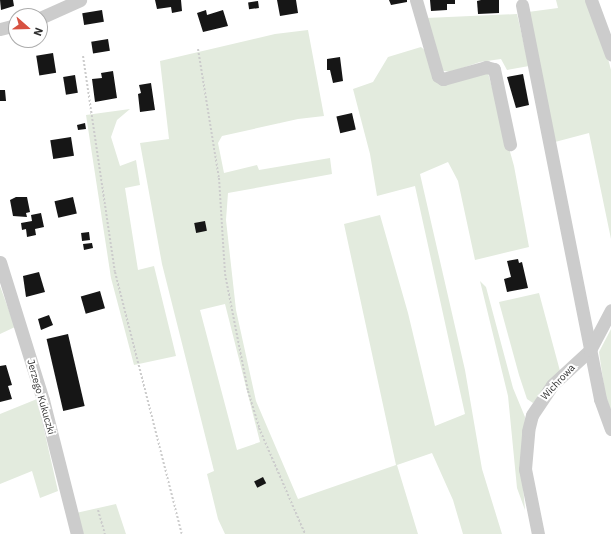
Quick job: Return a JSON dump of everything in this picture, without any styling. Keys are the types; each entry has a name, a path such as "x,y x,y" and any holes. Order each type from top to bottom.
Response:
{"street":[{"path":"48,14 80,0"},
{"path":"416,0 438,76 443,79 486,67 494,69 510,144"},
{"path":"591,0 611,54"},
{"path":"522,4 600,399 611,430"},
{"name":"Jerzego Kukuczki","path":"0,262 43,400 77,534"},
{"name":"Wichrowa","path":"538,534 525,469 528,431 532,415 552,385 590,350 611,310"}],"path":[{"path":"198,49 219,178 225,274 248,390 259,428 305,534"},
{"path":"83,56 115,272 182,534"},
{"path":"98,510 105,534"}],"shaded area":[{"path":"556,0 587,0 603,40 611,70 611,239 589,133 555,142 528,12 558,8"},
{"path":"517,14 529,66 507,70 501,59 480,62 450,72 439,70 426,18"},
{"path":"308,30 324,116 298,119 222,136 218,143 224,173 257,165 259,170 330,158 332,174 228,193 226,220 236,310 256,401 298,499 396,465 344,224 380,215 408,313 435,426 465,414 415,186 377,196 370,154 353,89 373,82 388,57 421,47 428,53 433,79 488,73 514,166 529,247 475,260 458,181 448,162 420,174 465,370 482,469 502,534 463,534 453,500 432,453 397,465 418,534 225,534 218,519 207,474 214,471 162,264 140,143 169,139 160,61 275,34","holes":["225,304 260,442 237,450 200,310"]},
{"path":"130,109 117,120 111,137 120,166 136,160 140,185 125,188 138,270 154,266 176,356 134,365 111,278 86,115"},
{"path":"480,281 486,287 513,388 525,417 522,473 525,510 517,488 508,396"},
{"path":"0,286 15,327 0,334"},
{"path":"539,293 560,371 533,403 527,399 499,302"},
{"path":"611,329 611,411 605,393 599,352"},
{"path":"37,399 58,491 40,498 32,471 0,484 0,414"},
{"path":"116,504 126,534 82,534 76,513"}],"building":[{"path":"0,0 13,0 14,6 1,10"},
{"path":"155,0 181,0 182,11 172,13 171,7 157,9"},
{"path":"277,0 296,0 298,13 280,16"},
{"path":"389,0 407,0 407,2 391,5"},
{"path":"430,0 455,0 455,4 447,4 447,10 431,11"},
{"path":"499,0 499,13 478,14 477,1"},
{"path":"258,1 259,8 249,9 248,2"},
{"path":"102,10 104,22 84,25 82,13"},
{"path":"206,10 207,15 223,10 228,26 203,32 197,13"},
{"path":"108,39 110,51 93,54 91,42"},
{"path":"53,53 56,73 39,75 36,56"},
{"path":"340,57 343,81 333,83 330,70 327,70 327,59"},
{"path":"113,71 117,98 95,102 92,79 102,78 101,73"},
{"path":"523,74 529,105 516,108 507,77"},
{"path":"75,75 78,93 66,95 63,77"},
{"path":"151,83 155,110 140,112 138,94 141,93 139,85"},
{"path":"0,90 5,90 6,101 0,101"},
{"path":"352,113 356,130 340,133 336,117"},
{"path":"85,123 86,129 78,130 77,125"},
{"path":"71,137 74,156 53,159 50,140"},
{"path":"16,197 27,197 30,212 26,213 27,217 13,216 10,200"},
{"path":"73,197 77,214 58,218 54,201"},
{"path":"41,213 44,227 35,229 36,235 27,237 26,229 22,230 21,223 32,221 31,215"},
{"path":"205,221 207,231 196,233 194,223"},
{"path":"89,232 90,240 82,241 81,233"},
{"path":"92,243 93,248 84,250 83,244"},
{"path":"518,259 519,263 522,262 528,288 507,292 504,279 511,277 507,261"},
{"path":"39,272 45,292 26,297 23,276"},
{"path":"100,291 105,308 86,314 81,297"},
{"path":"49,315 53,325 41,330 38,319"},
{"path":"68,334 85,406 63,411 47,339"},
{"path":"6,365 12,385 8,386 12,399 0,402 0,366"},
{"path":"263,477 266,483 257,488 254,482"}]}
